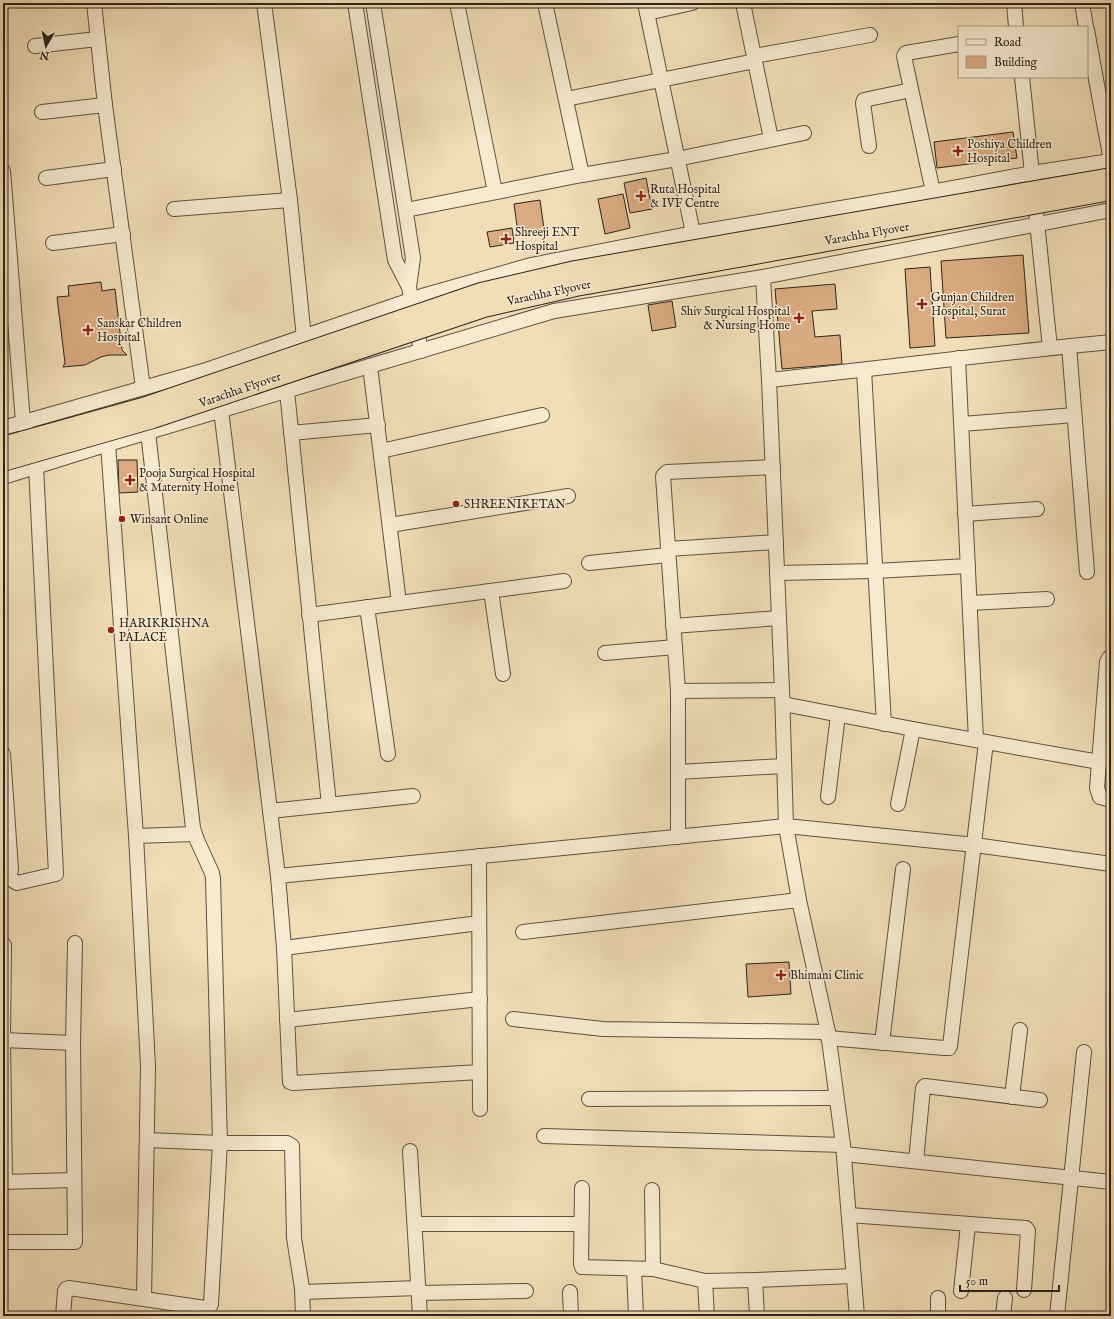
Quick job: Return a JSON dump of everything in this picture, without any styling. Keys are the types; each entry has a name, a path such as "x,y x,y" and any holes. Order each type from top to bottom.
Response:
{"main road":[{"name":"Varachha Flyover","path":"3,446 143,407 481,292 575,270 1111,177"},
{"name":"Varachha Flyover","path":"3,462 153,419 484,308 576,286 1111,191"}],"street":[{"path":"94,3 105,105 143,388"},
{"path":"264,3 290,200 304,338"},
{"path":"355,3 395,260 410,294 421,350"},
{"path":"373,3 413,258 410,294"},
{"path":"457,3 495,192"},
{"path":"545,3 582,175"},
{"path":"692,3 646,8 693,233"},
{"path":"743,3 771,139"},
{"path":"1014,3 1016,26"},
{"path":"1082,3 1087,26"},
{"path":"3,428 203,371 304,338 410,294 531,265 693,233 933,192 1032,173 1111,161 1088,34"},
{"path":"566,99 870,35"},
{"path":"35,46 97,39"},
{"path":"933,192 904,58 906,52 958,44"},
{"path":"1022,78 1050,348"},
{"path":"869,146 863,103 864,100 911,90"},
{"path":"42,112 105,105"},
{"path":"406,210 582,175 677,159 804,133"},
{"path":"46,178 114,169"},
{"path":"3,171 23,422 36,466 56,874 17,883 5,878 10,874 11,869 3,754"},
{"path":"174,209 290,200"},
{"path":"3,477 220,410 554,311 763,277 1111,210"},
{"path":"53,243 122,234"},
{"path":"763,277 773,467 786,826 799,900 828,1035 843,1149 857,1316"},
{"path":"769,380 1111,342"},
{"path":"1068,346 1087,572"},
{"path":"513,1020 603,1029 828,1035 882,1043 949,1048 975,845 981,741 970,603 958,358"},
{"path":"370,366 399,603"},
{"path":"864,370 884,724"},
{"path":"287,391 329,805"},
{"path":"220,410 278,876 284,948 289,1080 291,1083 480,1072"},
{"path":"381,451 542,415"},
{"path":"962,424 1074,415"},
{"path":"291,433 378,426"},
{"path":"63,1316 65,1291 67,1288 205,1308 210,1306 212,1296 220,1143 213,878 210,867 194,834 148,432"},
{"path":"108,444 136,836 148,1066 144,1299"},
{"path":"678,837 678,691 662,479 667,472 773,467"},
{"path":"390,525 568,496"},
{"path":"965,514 1037,509"},
{"path":"589,563 668,552 776,542"},
{"path":"777,573 875,571 968,566"},
{"path":"310,615 564,581"},
{"path":"491,591 504,674"},
{"path":"970,603 1047,599"},
{"path":"367,607 388,754"},
{"path":"673,626 779,618"},
{"path":"605,653 675,647"},
{"path":"1111,658 1109,658 1107,662 1098,793 1100,797 1111,800"},
{"path":"678,691 782,690"},
{"path":"782,704 884,724 1099,762"},
{"path":"828,797 838,715"},
{"path":"898,804 912,729"},
{"path":"678,772 784,766"},
{"path":"270,812 413,796"},
{"path":"278,876 786,826 975,845 1111,864"},
{"path":"136,836 194,834"},
{"path":"478,856 480,1109"},
{"path":"882,1043 903,869"},
{"path":"523,932 799,900"},
{"path":"284,948 479,923"},
{"path":"3,1242 75,1242 73,1043 74,944"},
{"path":"4,945 4,1182 74,1180"},
{"path":"287,1020 480,999"},
{"path":"1012,1097 1020,1030"},
{"path":"3,1040 73,1043"},
{"path":"1057,1316 1084,1052"},
{"path":"916,1161 923,1088 925,1086 1040,1100"},
{"path":"588,1099 836,1098"},
{"path":"544,1136 843,1149 916,1161 1111,1182"},
{"path":"147,1140 220,1143 287,1143 292,1146 294,1238 303,1292 303,1316"},
{"path":"410,1151 420,1316"},
{"path":"582,1188 582,1267 653,1269 705,1281 853,1276"},
{"path":"652,1190 653,1269"},
{"path":"849,1215 968,1225 1026,1228 1028,1230 1024,1290"},
{"path":"415,1224 581,1224"},
{"path":"961,1291 968,1225"},
{"path":"634,1269 636,1316"},
{"path":"755,1280 757,1316"},
{"path":"705,1281 706,1316"},
{"path":"303,1292 526,1291"},
{"path":"570,1292 571,1316"},
{"path":"938,1298 938,1316"},
{"path":"1003,1316 1005,1298"}],"building":[{"path":"1013,132 1017,158 937,168 934,142"},
{"path":"646,178 652,209 630,213 624,183"},
{"path":"623,194 630,228 605,234 598,199"},
{"path":"540,200 544,229 518,233 514,204"},
{"path":"512,228 514,243 490,247 487,232"},
{"path":"1023,255 1029,333 946,338 941,261"},
{"path":"930,267 935,346 910,348 905,269"},
{"path":"101,282 102,291 115,289 122,350 127,355 109,355 101,357 85,365 63,367 65,363 57,297 69,296 68,286"},
{"path":"835,284 837,309 812,311 815,337 840,335 842,364 782,369 775,289"},
{"path":"672,301 676,327 652,331 648,305"},
{"path":"118,460 137,460 138,492 119,493"},
{"path":"789,962 791,994 748,997 746,964"}],"place":[{"name":"Poshiya Children Hospital","path":"958,151"},
{"name":"Ruta Hospital & IVF Centre","path":"641,196"},
{"name":"Shreeji ENT Hospital","path":"506,239"},
{"name":"Gunjan Children Hospital, Surat","path":"922,304"},
{"name":"Shiv Surgical Hospital & Nursing Home","path":"799,318"},
{"name":"Sanskar Children Hospital","path":"88,330"},
{"name":"Pooja Surgical Hospital & Maternity Home","path":"130,480"},
{"name":"SHREENIKETAN","path":"456,504"},
{"name":"Winsant Online","path":"122,519"},
{"name":"HARIKRISHNA PALACE","path":"111,630"},
{"name":"Bhimani Clinic","path":"781,975"}]}
